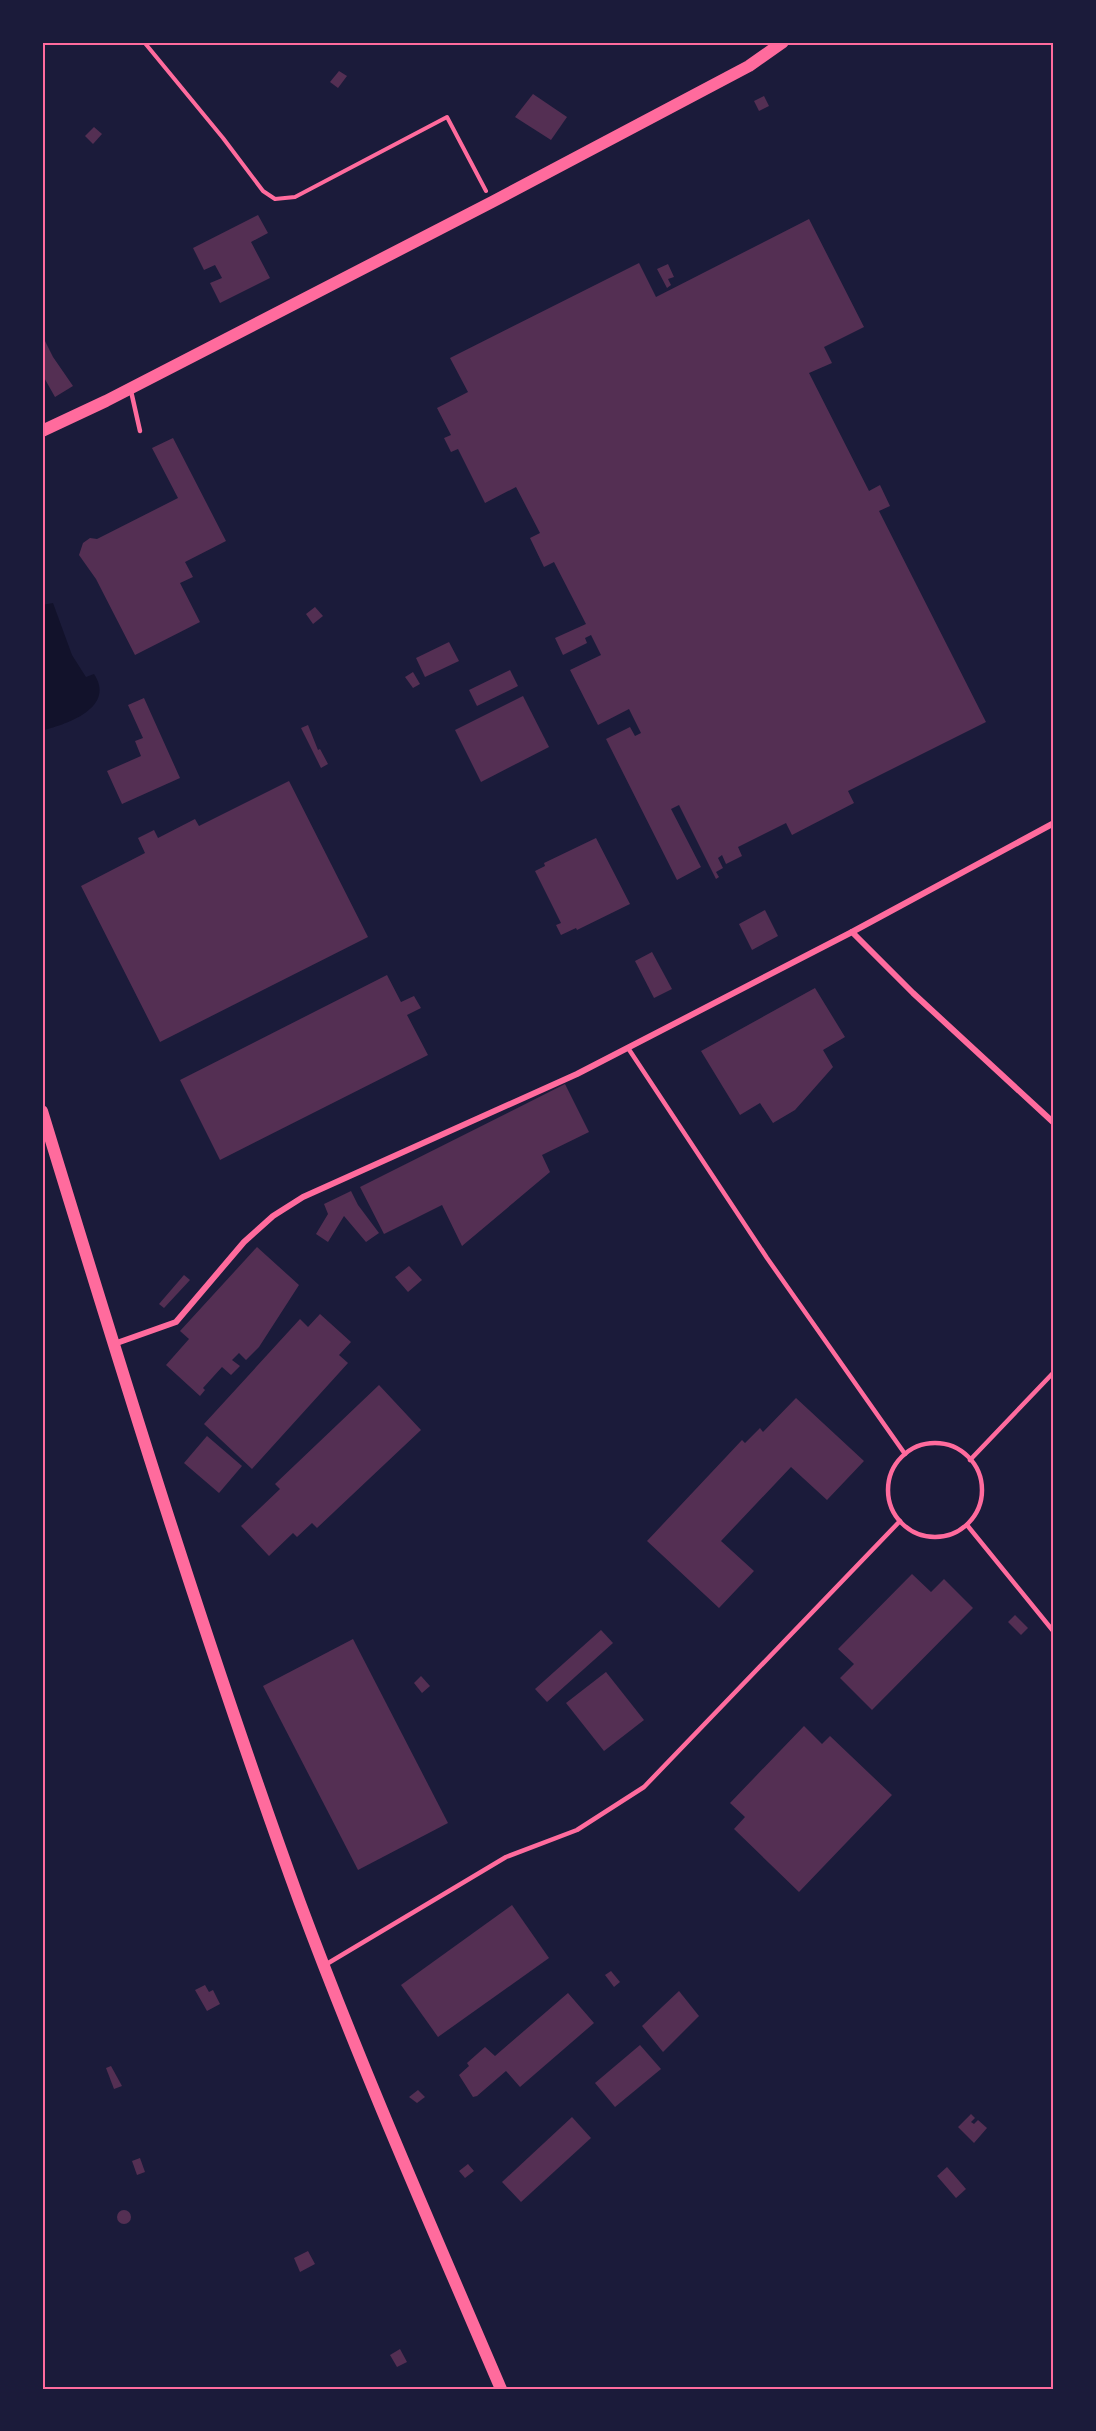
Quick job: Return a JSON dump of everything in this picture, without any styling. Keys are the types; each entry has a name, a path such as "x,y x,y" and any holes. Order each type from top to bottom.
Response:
{"main road":[{"path":"42,431 131,388 492,202 749,66 783,42"},
{"path":"42,1111 218,1670 301,1905 398,2150 501,2389"}],"street":[{"path":"114,1345 176,1322 244,1242 273,1216 303,1197 577,1074 852,932 1054,823"},
{"path":"852,932 913,993 1054,1123"}],"lane":[{"path":"131,388 140,431"},
{"path":"628,1048 766,1258 905,1454"},
{"path":"970,1460 1054,1372"},
{"path":"935,1443 951,1446 965,1454 975,1466 981,1481 982,1497 977,1512 967,1525 955,1533 940,1537 925,1537 911,1531 900,1521 892,1509 888,1494 889,1479 895,1465 905,1454 919,1446 935,1443"},
{"path":"325,1965 506,1857 577,1830 644,1787 900,1521"},
{"path":"967,1525 1054,1632"}],"path":[{"path":"144,42 224,138 263,191 275,199 295,197 447,117 492,202"}],"shaded area":[{"path":"53,603 72,655 86,677 94,674 99,686 99,696 94,705 76,718 42,730 42,605"}],"building":[{"path":"339,71 347,76 338,88 330,82"},
{"path":"533,94 567,117 551,140 515,117"},
{"path":"764,96 769,106 759,111 754,101"},
{"path":"94,127 102,134 93,144 85,136"},
{"path":"258,215 268,233 251,242 270,278 220,303 210,283 222,278 215,265 204,270 193,248"},
{"path":"809,219 864,327 824,347 832,363 809,373 869,491 880,485 890,506 879,511 986,722 848,791 854,803 792,835 786,823 738,847 742,856 726,864 722,855 718,858 723,868 716,872 719,877 716,879 679,805 671,809 701,867 677,880 606,739 630,727 635,736 641,733 629,709 598,725 570,670 601,655 591,635 585,638 587,643 563,655 555,638 586,624 554,562 544,567 530,538 540,533 516,487 485,503 458,449 451,452 444,438 451,435 437,408 468,392 450,358 639,263 656,297"},
{"path":"668,264 674,277 668,279 671,285 667,288 657,269"},
{"path":"42,335 53,357 73,386 55,397 42,374"},
{"path":"173,438 226,541 185,562 193,577 180,583 200,622 135,655 96,579 79,555 83,543 90,538 97,539 178,498 152,448"},
{"path":"315,607 323,616 313,624 306,614"},
{"path":"449,642 459,661 425,677 416,658"},
{"path":"510,670 518,686 477,706 469,690"},
{"path":"413,672 420,684 413,688 405,677"},
{"path":"523,696 549,747 481,782 455,730"},
{"path":"144,698 180,778 122,804 107,771 141,756 135,741 143,738 128,705"},
{"path":"308,725 318,750 320,749 328,764 321,768 301,728"},
{"path":"289,781 368,937 160,1042 81,886 145,853 138,838 154,830 158,838 195,819 199,826"},
{"path":"596,838 630,904 577,930 576,928 561,935 556,925 561,923 535,871 545,866 544,863"},
{"path":"765,910 778,936 752,950 739,924"},
{"path":"652,952 672,989 654,998 635,961"},
{"path":"387,975 401,1002 414,996 421,1008 407,1015 428,1055 220,1160 180,1080"},
{"path":"815,988 845,1037 823,1050 833,1067 795,1110 773,1123 760,1103 740,1115 701,1051"},
{"path":"565,1084 589,1132 542,1155 550,1172 462,1246 442,1205 384,1234 360,1187"},
{"path":"351,1191 358,1205 379,1233 366,1242 344,1216 328,1242 316,1234 328,1214 324,1204"},
{"path":"257,1247 299,1285 259,1347 246,1360 239,1353 232,1360 240,1366 231,1375 222,1367 203,1388 205,1390 200,1396 166,1365 189,1339 180,1331"},
{"path":"409,1266 422,1280 408,1292 395,1277"},
{"path":"184,1275 190,1280 164,1308 159,1304"},
{"path":"320,1314 351,1342 339,1355 348,1363 252,1469 204,1424 300,1319 308,1327"},
{"path":"379,1385 421,1430 317,1528 312,1523 297,1537 293,1533 269,1556 241,1526 280,1489 275,1484"},
{"path":"796,1398 864,1461 827,1500 791,1467 721,1541 754,1571 719,1608 647,1541 742,1440 745,1443 760,1428 763,1432"},
{"path":"207,1436 242,1466 219,1493 184,1463"},
{"path":"912,1574 931,1592 944,1579 973,1608 872,1710 840,1678 854,1664 838,1649"},
{"path":"1015,1615 1028,1628 1021,1635 1008,1622"},
{"path":"601,1630 613,1643 547,1702 535,1689"},
{"path":"353,1639 448,1823 358,1870 263,1686"},
{"path":"606,1672 644,1720 604,1751 566,1703"},
{"path":"421,1676 430,1686 422,1693 414,1683"},
{"path":"804,1726 822,1744 830,1736 892,1795 799,1892 734,1829 745,1817 730,1803"},
{"path":"512,1905 549,1958 438,2037 401,1985"},
{"path":"611,1971 620,1982 614,1987 605,1975"},
{"path":"205,1985 209,1992 213,1990 220,2004 207,2011 195,1990"},
{"path":"679,1991 699,2016 663,2052 642,2026"},
{"path":"568,1993 594,2023 520,2087 506,2071 473,2097 459,2075 469,2066 467,2063 485,2047 495,2056"},
{"path":"640,2045 661,2069 615,2107 595,2083"},
{"path":"111,2066 122,2086 114,2089 106,2068"},
{"path":"418,2090 425,2097 417,2103 409,2097"},
{"path":"971,2114 975,2118 971,2122 974,2124 978,2120 987,2128 974,2143 958,2127"},
{"path":"572,2117 591,2138 521,2202 502,2182"},
{"path":"140,2158 145,2172 137,2175 132,2161"},
{"path":"468,2164 474,2171 465,2178 459,2171"},
{"path":"947,2167 966,2189 956,2198 937,2176"},
{"path":"124,2210 129,2212 131,2217 129,2222 124,2224 119,2222 117,2217 119,2212"},
{"path":"308,2251 315,2264 300,2272 294,2258"},
{"path":"400,2349 407,2362 397,2367 390,2355"}]}
